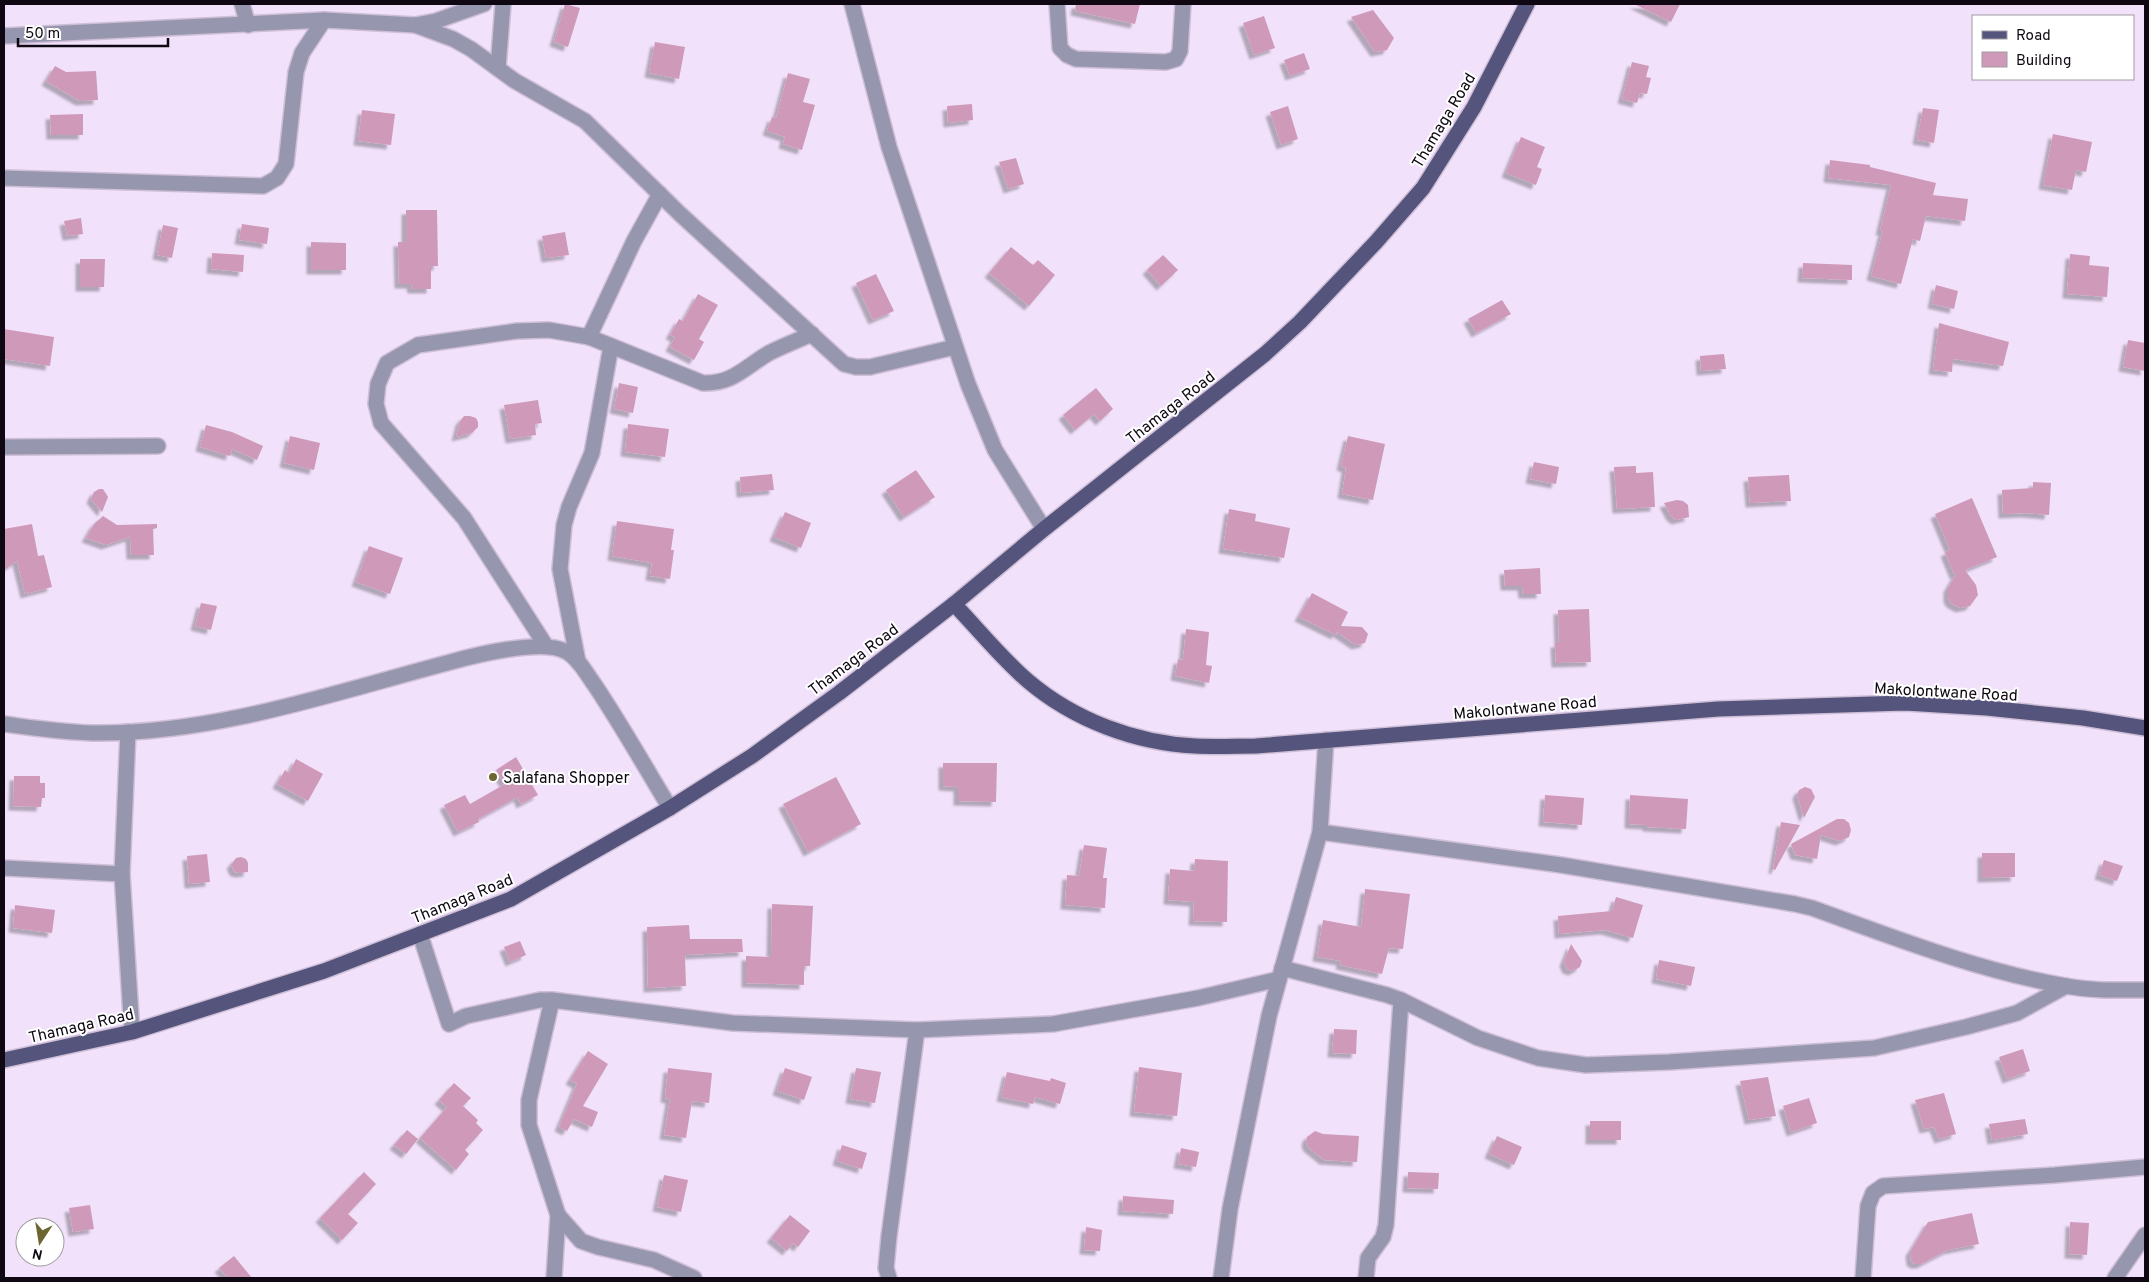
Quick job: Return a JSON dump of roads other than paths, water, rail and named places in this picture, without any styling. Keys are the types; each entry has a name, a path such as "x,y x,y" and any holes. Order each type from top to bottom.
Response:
{"main road":[{"name":"Thamaga Road","path":"4,1060 132,1032 324,972 511,899 670,808 752,756 831,699 954,604 1044,529 1264,354 1300,322 1376,242 1423,188 1469,115 1527,4"},
{"name":"Makolontwane Road","path":"954,604 1027,681 1067,709 1112,730 1153,741 1195,746 1256,746 1718,709 1905,703 1988,708 2083,718 2145,728"}],"street":[{"path":"242,4 248,24"},
{"path":"4,36 324,20 415,25 436,21 484,4"},
{"path":"498,68 503,4"},
{"path":"852,4 889,147 968,384 995,450 1044,529"},
{"path":"1057,4 1060,48 1067,55 1076,59 1166,62 1176,59 1180,51 1182,4"},
{"path":"4,178 263,186 277,178 286,164 296,72 302,53 324,20"},
{"path":"415,25 453,39 515,81 585,121 660,194 844,364 856,367 870,367 955,347"},
{"path":"589,337 634,241 660,194"},
{"path":"546,646 464,518 382,424 376,404 378,384 387,363 418,345 517,331 549,330 589,337 703,383 717,384 730,380 783,346 812,334"},
{"path":"578,662 560,569 564,524 569,507 592,453 611,346"},
{"path":"4,447 158,446"},
{"path":"4,724 54,731 98,733 188,726 280,709 482,653 546,646 565,651 578,662 602,697 670,808"},
{"path":"128,732 122,874 132,1032"},
{"path":"1221,1278 1230,1209 1269,1016 1320,832 1326,740"},
{"path":"1320,832 1560,865 1795,904 1812,908 1981,966 2066,986 2109,990 2145,990"},
{"path":"4,868 122,874"},
{"path":"420,934 448,1024 466,1016 540,1000 552,1000 733,1023 917,1030 1053,1024 1198,998 1281,974 1401,1000 1478,1038 1538,1058 1586,1065 1669,1062 1874,1048 2017,1013 2066,986"},
{"path":"552,1000 529,1100 528,1114 529,1125 558,1215 554,1278"},
{"path":"1366,1278 1368,1258 1383,1237 1386,1225 1401,1000"},
{"path":"889,1278 886,1268 889,1236 917,1030"},
{"path":"1863,1278 1868,1206 1873,1193 1882,1186 2145,1167"},
{"path":"558,1215 581,1241 598,1247 654,1260 694,1278"},
{"path":"2115,1278 2145,1235"}],"place":[{"name":"Salafana Shopper","path":"493,777"}]}
